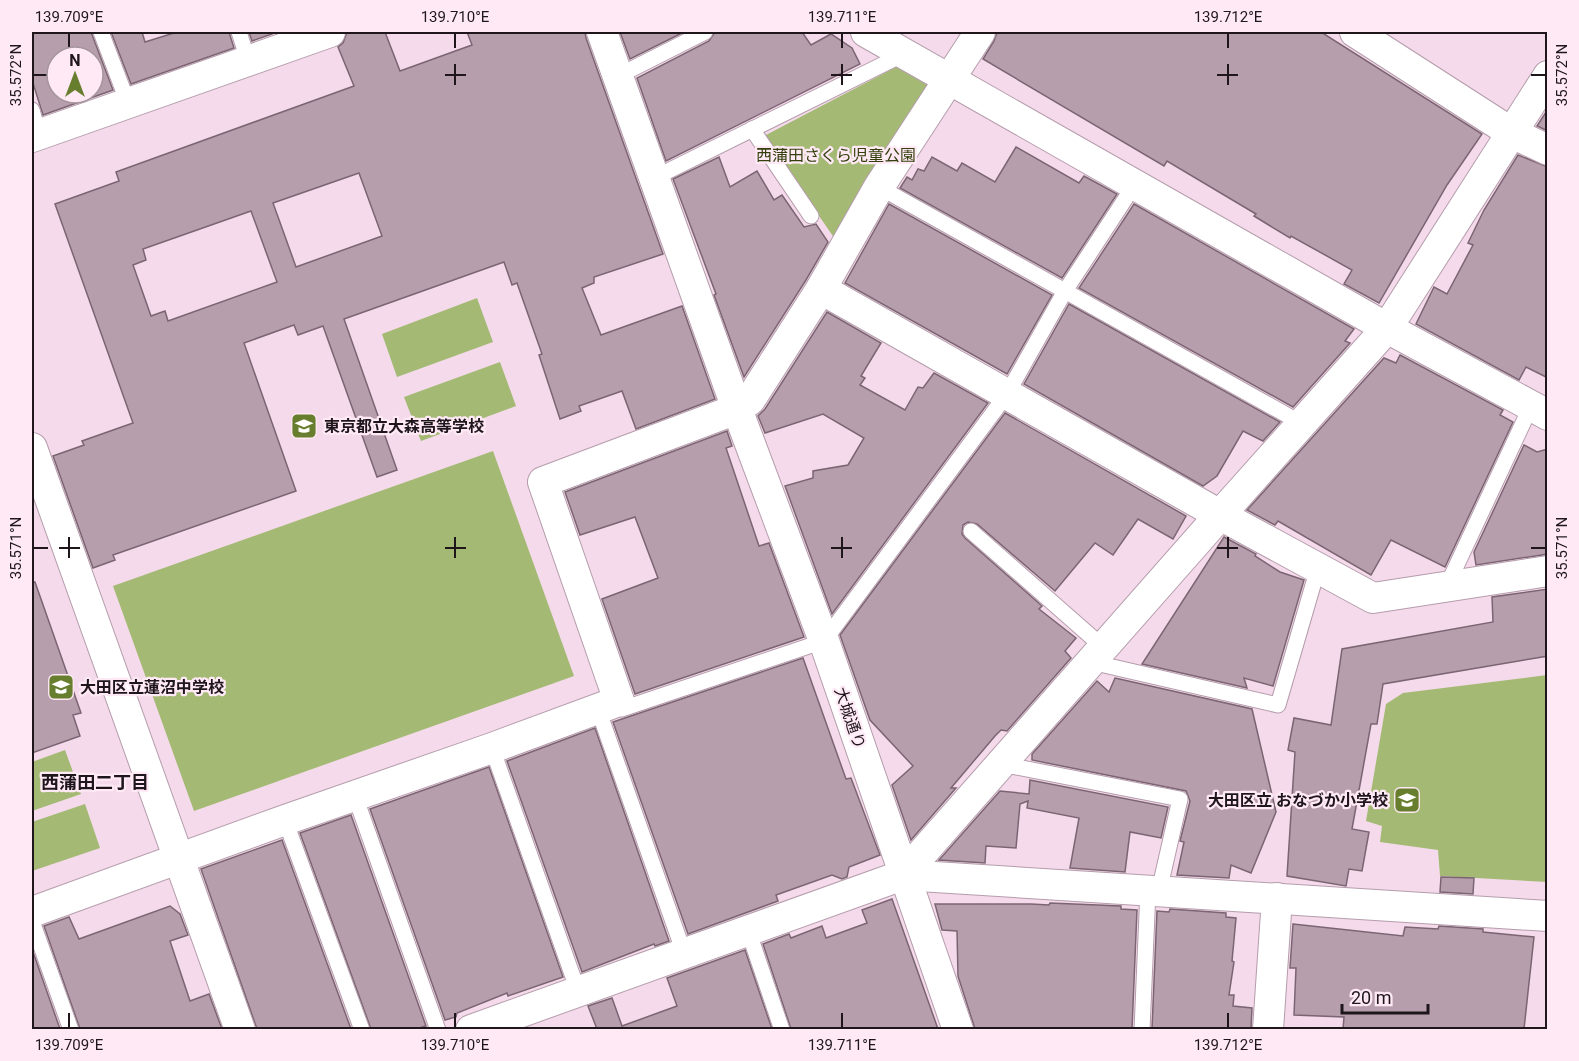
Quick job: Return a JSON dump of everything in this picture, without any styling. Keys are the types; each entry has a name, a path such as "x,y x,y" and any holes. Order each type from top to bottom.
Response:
{"street":[{"name":"大城通り","path":"602,32 737,409 824,641 958,1029"},
{"path":"866,32 950,77 1387,328 1539,411"},
{"path":"32,912 608,705 543,482 737,409 750,400 821,289 879,187 980,32"},
{"path":"1355,32 1512,133 1548,150"},
{"path":"34,127 128,103 322,33"},
{"path":"903,875 1220,514 1387,328 1548,76"},
{"path":"821,289 1372,598 1548,571"},
{"path":"32,448 240,1029"},
{"path":"487,1027 578,991 903,875 1548,915"},
{"path":"1268,1029 1277,898"}],"lane":[{"path":"101,32 128,103"},
{"path":"239,32 248,60"},
{"path":"618,76 705,32"},
{"path":"654,177 906,53"},
{"path":"752,129 811,216"},
{"path":"608,705 622,709 824,641 1007,394 1065,291 1136,184"},
{"path":"879,187 1302,423"},
{"path":"1446,588 1539,411"},
{"path":"971,531 1097,654 1278,705 1318,568"},
{"path":"608,705 684,953"},
{"path":"492,748 578,991"},
{"path":"1001,764 1180,799 1153,890 1142,1029"},
{"path":"355,796 438,1029"},
{"path":"285,820 362,1029"},
{"path":"32,921 71,1029"},
{"path":"748,930 782,1029"}],"green space":[{"name":"西蒲田さくら児童公園","path":"898,66 932,87 837,242 764,136"},
{"path":"477,298 493,342 397,377 382,334"},
{"path":"500,362 516,406 421,441 404,397"},
{"path":"493,451 574,676 194,811 113,586"},
{"path":"1547,675 1547,882 1440,876 1438,850 1380,842 1382,826 1366,821 1386,704 1403,693"},
{"path":"65,750 81,794 32,811 32,762"},
{"path":"85,804 100,848 32,871 32,822"}],"building":[{"path":"32,32 91,32 96,45 45,45 45,105 71,105 43,115 32,80"},
{"path":"111,32 142,32 145,42 177,32 229,32 234,48 131,84"},
{"path":"249,32 272,32 272,34 252,41"},
{"path":"347,32 385,32 400,71 472,45 467,32 585,32 663,254 594,277 594,283 582,288 601,335 682,306 715,399 636,429 622,391 579,406 581,411 560,419 539,355 542,354 517,283 512,285 504,262 344,319 397,470 377,477 323,326 298,335 294,325 244,343 296,491 113,555 115,560 93,568 53,456 84,445 82,441 133,423 55,204 119,181 116,172 354,86 338,47 343,43","holes":["359,173 382,236 296,267 273,203","251,211 277,282 168,321 165,311 151,316 133,265 146,260 143,249"]},
{"path":"620,32 684,32 630,59"},
{"path":"715,32 802,32 811,45 831,34 852,48 860,64 666,161 637,78 709,41"},
{"path":"997,32 1321,32 1482,134 1447,185 1379,303 1344,284 1352,270 1291,236 1290,238 1254,216 1256,214 1167,161 1164,166 983,59"},
{"path":"105,69 113,90 105,93"},
{"path":"1548,109 1548,131 1537,126"},
{"path":"1016,147 1079,183 1084,176 1117,194 1062,278 900,188 907,177 912,180 918,169 924,171 932,157 957,171 962,163 995,182"},
{"path":"1518,155 1548,167 1548,378 1526,367 1519,380 1416,324 1434,287 1447,294 1473,245 1468,243 1484,210"},
{"path":"719,157 730,187 757,171 774,200 782,195 804,227 816,224 828,242 744,377 673,179"},
{"path":"889,204 1052,295 1007,374 845,283"},
{"path":"1134,204 1354,329 1345,341 1350,343 1293,407 1079,288"},
{"path":"1069,304 1280,422 1263,441 1243,431 1217,476 1203,486 1024,384"},
{"path":"827,312 881,343 861,376 865,378 860,385 905,410 918,387 923,388 934,373 988,403 832,614 785,486 813,478 813,471 848,465 864,438 823,414 765,433 758,416 765,409"},
{"path":"1400,355 1503,410 1500,415 1513,422 1445,567 1391,540 1371,575 1278,521 1275,525 1247,510 1384,358 1396,363"},
{"path":"1005,413 1186,516 1173,539 1138,519 1113,555 1095,543 1055,591 977,524 968,522 963,525 962,534 965,538 1042,606 1039,609 1076,638 1065,651 1071,658 1007,731 1001,730 995,736 951,788 956,788 911,840 892,785 913,766 870,720 840,635"},
{"path":"727,431 732,446 726,448 759,546 769,543 804,637 635,694 602,599 658,578 635,517 580,535 565,492"},
{"path":"1524,445 1537,452 1548,449 1548,554 1476,565 1474,552"},
{"path":"1224,537 1256,554 1255,556 1280,572 1304,580 1273,686 1244,678 1247,688 1142,664"},
{"path":"32,582 35,582 81,713 73,715 80,736 32,753"},
{"path":"1548,589 1548,656 1383,684 1377,724 1371,724 1352,829 1369,832 1362,871 1349,869 1346,886 1287,876 1295,752 1288,750 1294,718 1331,725 1342,649 1493,622 1492,597"},
{"path":"803,658 846,779 851,778 880,855 849,867 847,877 842,879 832,875 776,895 778,901 688,934 613,722"},
{"path":"1115,678 1252,709 1276,812 1251,873 1231,865 1229,878 1177,875 1184,842 1180,841 1190,801 1186,791 1032,760 1032,754 1097,681 1109,692"},
{"path":"595,728 669,941 655,946 654,944 582,972 507,761"},
{"path":"489,767 563,977 508,996 507,993 445,1020 370,809"},
{"path":"1030,780 1168,807 1161,838 1130,832 1125,872 1070,868 1079,818 1027,808 1028,801 1020,804 1016,848 986,846 985,863 939,860 1000,791 1029,794"},
{"path":"351,815 426,1026 416,1029 371,1029 300,833"},
{"path":"282,840 351,1029 257,1029 201,869"},
{"path":"1441,877 1474,878 1473,894 1440,892"},
{"path":"892,899 938,1029 791,1029 763,944 789,934 791,938 822,926 826,938 867,923 862,910"},
{"path":"1050,903 1121,906 1121,909 1137,910 1132,1029 975,1029 958,976 957,931 942,930 935,904 1049,905"},
{"path":"170,906 180,914 188,935 170,941 190,1001 209,994 222,1029 80,1029 44,926 69,917 79,939"},
{"path":"1170,909 1226,913 1226,917 1236,918 1232,961 1234,962 1229,995 1234,995 1233,1006 1252,1008 1251,1029 1152,1029 1157,911 1169,912"},
{"path":"1293,924 1403,936 1405,927 1438,929 1439,926 1483,929 1483,932 1534,937 1524,1029 1343,1029 1344,1017 1294,1015 1296,968 1290,968"},
{"path":"32,949 60,1029 32,1029"},
{"path":"745,950 772,1029 597,1029 588,1006 612,998 622,1026 677,1006 667,978"}],"place":[{"name":"東京都立大森高等学校","path":"304,426"},
{"name":"大田区立蓮沼中学校","path":"61,687"},
{"name":"大田区立 おなづか小学校","path":"1407,800"}],"district":[{"name":"西蒲田二丁目","path":"95,782"}]}
